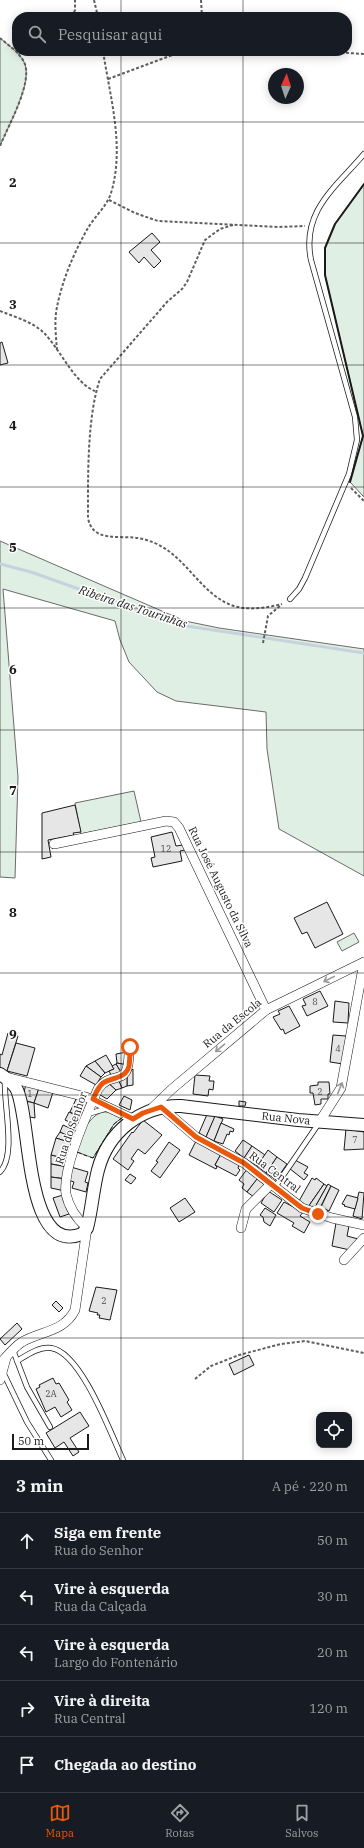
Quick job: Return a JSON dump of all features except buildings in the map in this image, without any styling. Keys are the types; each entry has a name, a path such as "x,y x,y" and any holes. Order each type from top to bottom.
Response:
{"street":[{"name":"Rua José Augusto da Silva","path":"54,844 166,821 174,822 179,828 266,1010"},
{"name":"Rua da Escola","path":"149,1111 172,1089 266,1010 364,962"},
{"name":"Rua da Escola","path":"320,1121 341,1088 364,962"},
{"name":"Rua do Senhor","path":"87,1228 77,1218 71,1208 66,1188 70,1164 87,1115 98,1089 103,1083 121,1077 126,1072 130,1063 130,1047"},
{"path":"3,1076 93,1099 133,1119"},
{"path":"3,1076 16,1088 22,1106 33,1184 43,1216 56,1231 68,1236 82,1234 87,1228"},
{"name":"Rua Nova","path":"87,1228 100,1163 118,1132 133,1119 149,1111 161,1107 181,1106 296,1120 364,1125"},
{"name":"Rua Central","path":"161,1107 196,1137 238,1159 273,1186 308,1210 364,1225"},
{"path":"241,1228 246,1209 273,1186"},
{"path":"2,1368 13,1350 27,1340 57,1329 72,1316 78,1297 87,1228"},
{"path":"76,1236 81,1245 83,1257"},
{"path":"344,1260 364,1238"}],"lane":[{"path":"290,599 299,589 305,578 346,482 356,450 357,429 311,260 308,240 312,222 322,202 364,154"},
{"path":"0,1172 7,1162 8,1152 3,1076"},
{"path":"87,1115 99,1110 112,1108"},
{"path":"273,1186 320,1121"},
{"path":"17,1360 47,1348 58,1350 66,1356 86,1381 123,1460"},
{"path":"13,1350 27,1387 50,1427"},
{"path":"2,1368 27,1422 51,1460"}],"path":[{"path":"75,0 75,12"},
{"path":"94,0 97,12"},
{"path":"201,0 202,12"},
{"path":"0,38 12,48"},
{"path":"352,53 364,54"},
{"path":"0,146 25,84 26,68 20,56"},
{"path":"57,350 56,308 64,282 82,239 91,223 109,200 114,182 116,152 115,118 104,56"},
{"path":"108,79 170,56"},
{"path":"109,200 135,213 158,221 297,227 312,222"},
{"path":"233,225 220,229 205,240 187,282 182,289 167,302 116,358 100,379 95,392 90,445 88,506 89,526 94,532 101,535 142,539 165,548 185,564 213,593 232,605 260,607 282,604"},
{"path":"0,311 38,328 47,336 84,385 95,392"},
{"path":"346,482 364,501"},
{"path":"263,643 268,616 290,599"},
{"path":"195,1379 210,1366 239,1355 282,1344 305,1341 322,1343 364,1353"}],"green space":[{"path":"0,38 12,48 12,56 20,56 24,62 26,80 19,104 0,146"},
{"path":"364,184 364,497 350,482 363,436 325,275 325,248 335,224"},
{"path":"0,541 185,621 219,628 364,649 364,876 279,829 267,749 266,712 176,701 157,692 129,662 120,640 115,621 3,589 18,777 15,878 0,877"},
{"path":"134,791 141,822 81,834 75,803"},
{"path":"354,933 359,942 342,951 337,942"},
{"path":"102,1112 109,1112 123,1117 114,1124 93,1158 77,1152 82,1135 88,1124 96,1115"}],"waterway":[{"name":"Ribeira das Tourinhas","path":"0,564 31,572 180,625 364,653"}],"fence":[{"path":"90,1157 93,1158 114,1124 123,1117"},
{"path":"77,1152 87,1156"}],"wall":[{"path":"350,482 363,436 325,275 325,248 335,224 364,184"}],"route":[{"path":"130,1047 130,1063 126,1072 121,1077 103,1083 93,1099 133,1119 143,1113 161,1107 196,1137 244,1163 302,1208 318,1214"}]}
